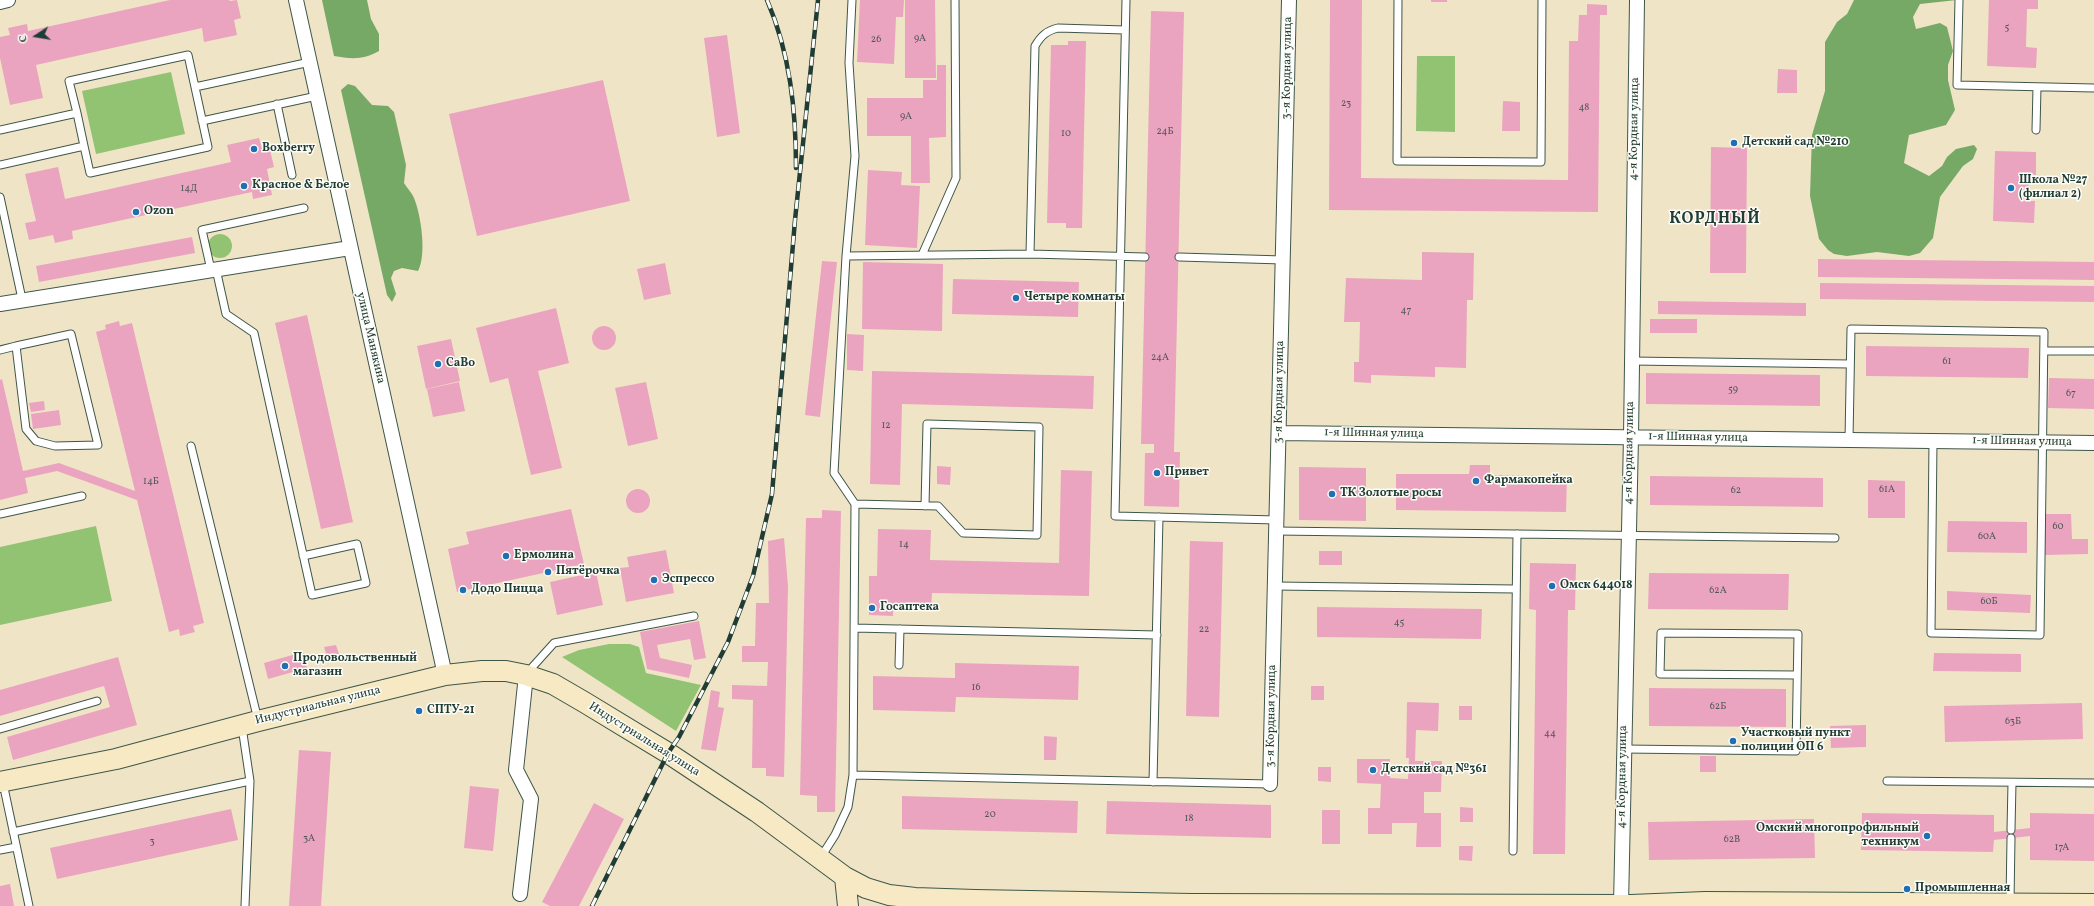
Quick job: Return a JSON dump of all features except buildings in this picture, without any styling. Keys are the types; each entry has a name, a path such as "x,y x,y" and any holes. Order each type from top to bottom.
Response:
{"main road":[{"name":"Индустриальная улица","path":"1,782 116,759 250,723 445,675 482,671 506,671 526,675 553,684 668,754 757,812 845,876 866,888 889,894 915,898 982,903 1192,905 1627,906 1705,902 2094,904"},
{"path":"845,876 848,906"}],"street":[{"path":"0,2 8,0"},
{"name":"улица Манякина","path":"296,0 350,248 429,596 445,675"},
{"name":"3-я Кордная улица","path":"1270,784 1289,0"},
{"name":"4-я Кордная улица","path":"1627,906 1624,749 1631,437 1636,0"},
{"path":"0,304 22,299 350,248"},
{"name":"1-я Шинная улица","path":"1279,433 2094,443"},
{"path":"520,894 531,799 516,770 526,675"}],"lane":[{"path":"820,857 835,835 848,807 853,775 855,504 834,473 846,256 855,156 849,64 852,0"},
{"path":"922,255 956,178 955,0"},
{"path":"1126,0 1114,516 1159,517 1277,525 1517,534 1835,538"},
{"path":"1398,0 1397,161 1541,162 1542,0"},
{"path":"1959,0 1957,84 2094,88"},
{"path":"1030,254 1035,46 1041,36 1048,31 1058,28 1125,30"},
{"path":"188,55 208,147 90,172 77,113 70,81 188,55"},
{"path":"195,87 310,62"},
{"path":"2036,130 2037,87"},
{"path":"202,120 317,96"},
{"path":"277,104 292,175"},
{"path":"0,130 77,113"},
{"path":"0,165 84,146"},
{"path":"0,197 22,299"},
{"path":"303,556 357,544 366,583 312,595 303,556 254,333 226,314 202,230 304,208"},
{"path":"846,256 1030,254 1145,257"},
{"path":"1179,257 1283,260"},
{"path":"1850,440 1851,329 2044,332 2040,635 1931,633 1934,441"},
{"path":"0,350 16,346 71,334 98,445 55,446 36,441 26,429 16,346"},
{"path":"2044,351 2094,351"},
{"path":"1632,361 1850,364"},
{"path":"855,504 925,506 938,506 963,533 1037,535 1039,427 927,424 925,506"},
{"path":"191,446 250,723 250,781 245,906"},
{"path":"0,514 82,496"},
{"path":"1153,782 1159,517"},
{"path":"1513,851 1517,534"},
{"path":"1275,586 1516,588"},
{"path":"526,675 554,643 694,616"},
{"path":"854,628 1157,635"},
{"path":"899,666 900,629"},
{"path":"1624,749 1796,751 1798,634 1661,633 1660,674 1797,675"},
{"path":"0,729 97,701"},
{"path":"853,775 1270,784"},
{"path":"13,832 250,781"},
{"path":"1887,781 2094,783"},
{"path":"1,782 29,906"},
{"path":"2011,830 2012,782"},
{"path":"2010,904 2011,838"},
{"path":"0,850 16,847"}],"green space":[{"path":"322,0 367,0 371,19 379,34 379,51 368,56 357,58 334,56"},
{"path":"1854,0 1957,0 1920,4 1913,17 1916,29 1940,23 1947,27 1953,51 1948,65 1948,80 1955,110 1946,125 1909,135 1904,163 1929,176 1942,166 1947,157 1956,149 1974,145 1977,149 1973,159 1963,166 1940,197 1933,238 1920,253 1909,256 1877,252 1847,256 1834,254 1828,250 1819,239 1810,196 1812,135 1825,91 1825,42 1837,22 1847,14"},
{"path":"1417,56 1455,56 1455,132 1416,131"},
{"path":"171,72 185,134 96,154 82,91"},
{"path":"348,84 355,86 372,105 388,106 394,112 406,165 404,183 413,196 419,214 423,245 421,264 418,271 402,268 394,271 391,278 396,294 392,302 387,295 341,90"},
{"path":"220,234 228,238 232,246 228,254 220,258 212,254 208,246 212,238"},
{"path":"96,526 112,601 0,625 0,547"},
{"path":"609,644 630,644 639,647 646,673 701,685 676,731 562,657 579,650"}],"railway":[{"path":"767,0 781,40 790,82 795,125 796,168"},
{"path":"592,906 668,753 679,737 728,642 753,576 772,494 795,220 818,0"}],"place":[{"name":"Детский сад №210","path":"1734,143"},
{"name":"Boxberry","path":"254,149"},
{"name":"Красное & Белое","path":"244,186"},
{"name":"Школа №27 (филиал 2)","path":"2011,188"},
{"name":"Ozon","path":"136,212"},
{"name":"Четыре комнаты","path":"1016,298"},
{"name":"СаВо","path":"438,364"},
{"name":"Привет","path":"1157,473"},
{"name":"Фармакопейка","path":"1476,481"},
{"name":"ТК Золотые росы","path":"1332,494"},
{"name":"Ермолина","path":"506,556"},
{"name":"Пятёрочка","path":"548,572"},
{"name":"Эспрессо","path":"654,580"},
{"name":"Омск 644018","path":"1552,586"},
{"name":"Додо Пицца","path":"463,590"},
{"name":"Госаптека","path":"872,608"},
{"name":"Продовольственный магазин","path":"285,666"},
{"name":"СПТУ-21","path":"419,711"},
{"name":"Участковый пункт полиции ОП 6","path":"1733,741"},
{"name":"Детский сад №361","path":"1373,770"},
{"name":"Омский многопрофильный техникум","path":"1927,836"},
{"name":"Промышленная","path":"1907,889"}],"district":[{"name":"КОРДНЫЙ","path":"1715,220"}]}
